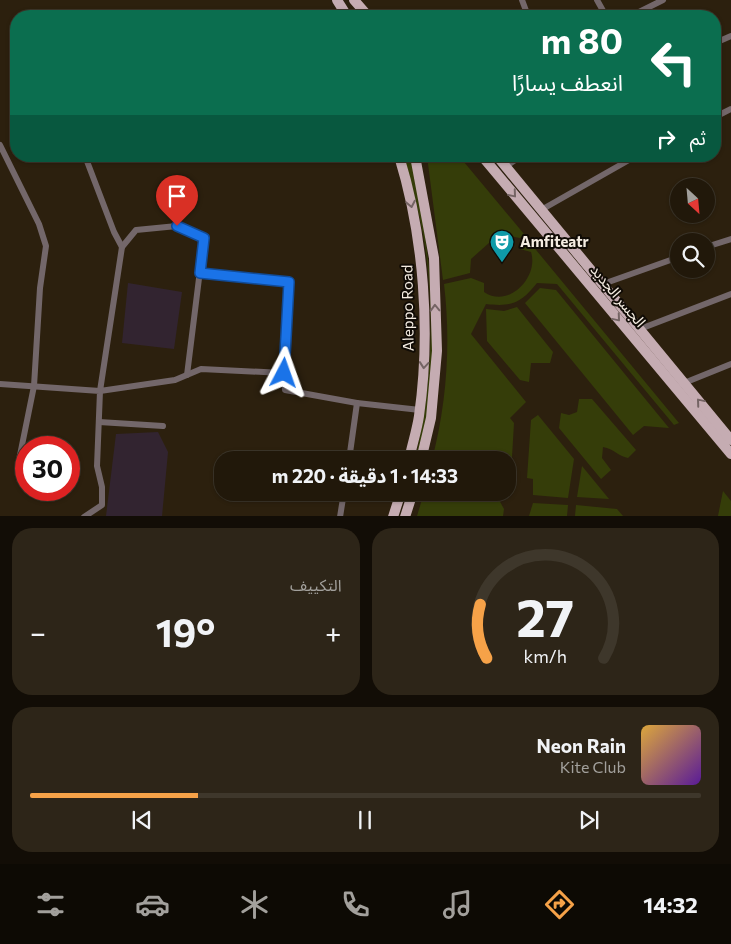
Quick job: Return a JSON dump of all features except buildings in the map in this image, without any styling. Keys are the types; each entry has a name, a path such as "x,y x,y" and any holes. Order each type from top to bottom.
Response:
{"main road":[{"path":"354,0 363,10"},
{"name":"Aleppo Road","path":"401,162 422,259 425,351 420,410 411,451"},
{"name":"Aleppo Road","path":"416,162 434,258 437,351 431,418 423,451"},
{"name":"الجسر الجديد","path":"487,162 731,454"},
{"name":"الجسر الجديد","path":"502,162 731,440"},
{"path":"393,516 398,501"},
{"path":"406,516 410,501"}],"street":[{"path":"643,10 663,0"},
{"path":"0,145 39,224 46,246 40,288 34,386 24,436"},
{"path":"87,162 114,232 122,247"},
{"path":"506,167 513,162"},
{"path":"541,210 625,162"},
{"path":"84,516 102,505 102,487 97,466 100,391 122,247 136,230 177,226 204,238 187,375"},
{"path":"715,244 731,238"},
{"path":"603,284 670,260"},
{"path":"200,273 289,282 284,373 285,390 357,403 420,410"},
{"path":"640,329 731,294"},
{"path":"684,383 731,364"},
{"path":"0,384 100,391 175,380 201,369 284,373"},
{"path":"350,451 357,403"},
{"path":"99,422 163,426"},
{"path":"340,516 342,501"}],"shaded area":[{"path":"128,283 182,292 174,349 122,343"},
{"path":"158,432 168,452 162,516 106,516 116,434"}],"green space":[{"path":"406,162 414,162 427,250 432,313 432,376 426,421 419,451 417,451 425,405 431,319 430,290 423,234"},
{"path":"428,162 464,162 524,234 520,238 499,234 471,259 470,273 443,280"},
{"path":"527,239 679,423 674,425 557,284 537,283 526,295 515,302 503,305 486,304 471,334 526,402 510,418 514,423 512,451 434,451 441,417 446,372 447,328 444,284 471,278 484,283 484,292 494,296 512,293 520,288 531,271 531,252 520,249 520,245"},
{"path":"540,288 556,290 669,428 644,426 633,435 525,303"},
{"path":"517,307 553,352 550,363 531,363 529,382 520,380 487,341 486,309 504,311"},
{"path":"579,399 592,399 636,450 628,458 603,447 602,458 611,470 601,479 559,428 561,413 569,415 577,412"},
{"path":"538,415 574,459 568,498 533,495 533,479 527,478 531,420"},
{"path":"582,466 609,499 577,497"},
{"path":"723,491 731,501 731,516 718,516"},
{"path":"422,501 500,501 504,509 503,516 417,516"},
{"path":"533,503 568,505 567,516 529,516"},
{"path":"576,505 617,509 623,516 575,516"}],"place":[{"name":"Amfiteatr","path":"502,263"}],"route":[{"path":"177,226 204,238 200,273 289,282 284,373"}]}
